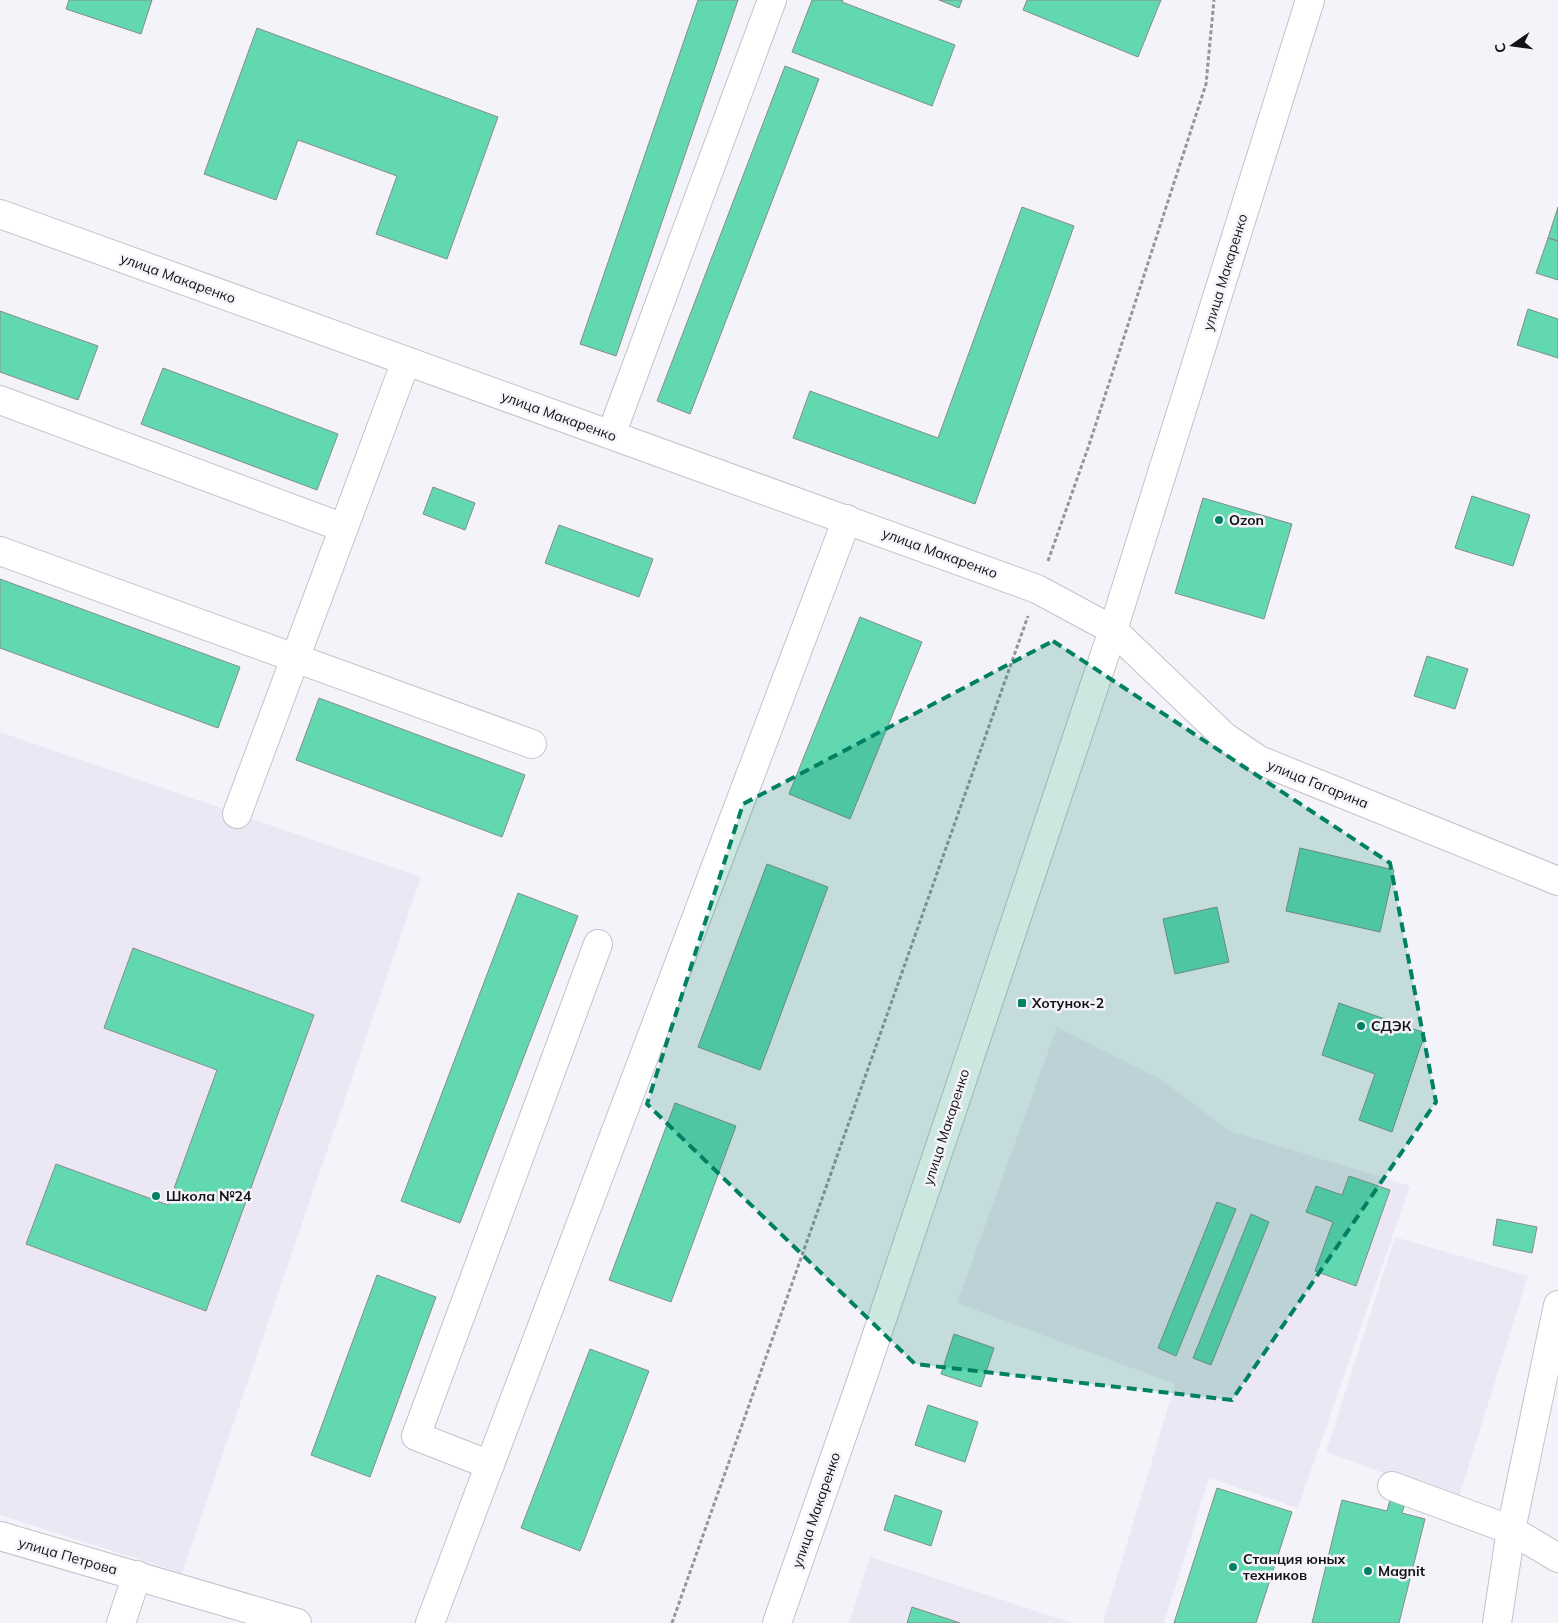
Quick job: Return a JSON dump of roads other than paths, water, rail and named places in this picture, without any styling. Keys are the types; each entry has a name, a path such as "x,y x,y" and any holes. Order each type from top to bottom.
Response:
{"street":[{"path":"611,435 772,0"},
{"name":"улица Макаренко","path":"777,1623 862,1378 1113,630 1310,0"},
{"name":"улица Макаренко","path":"0,214 1038,589 1113,630"},
{"path":"237,814 406,361"},
{"path":"0,400 344,528"},
{"path":"430,1623 847,519"},
{"path":"0,551 532,744"},
{"name":"улица Гагарина","path":"1113,630 1225,736 1259,760 1558,881"},
{"path":"490,1465 416,1436 598,944"},
{"path":"1497,1623 1511,1530 1558,1304"},
{"path":"1392,1486 1511,1530 1558,1558"},
{"name":"улица Петрова","path":"0,1536 297,1623"},
{"name":"улица Петрова","path":"121,1623 136,1575"}],"place":[{"name":"Ozon","path":"1219,520"},
{"name":"Хотунок-2","path":"1022,1003"},
{"name":"СДЭК","path":"1361,1026"},
{"name":"Школа №24","path":"156,1196"},
{"name":"Станция юных техников","path":"1233,1567"},
{"name":"Magnit","path":"1368,1571"}]}
